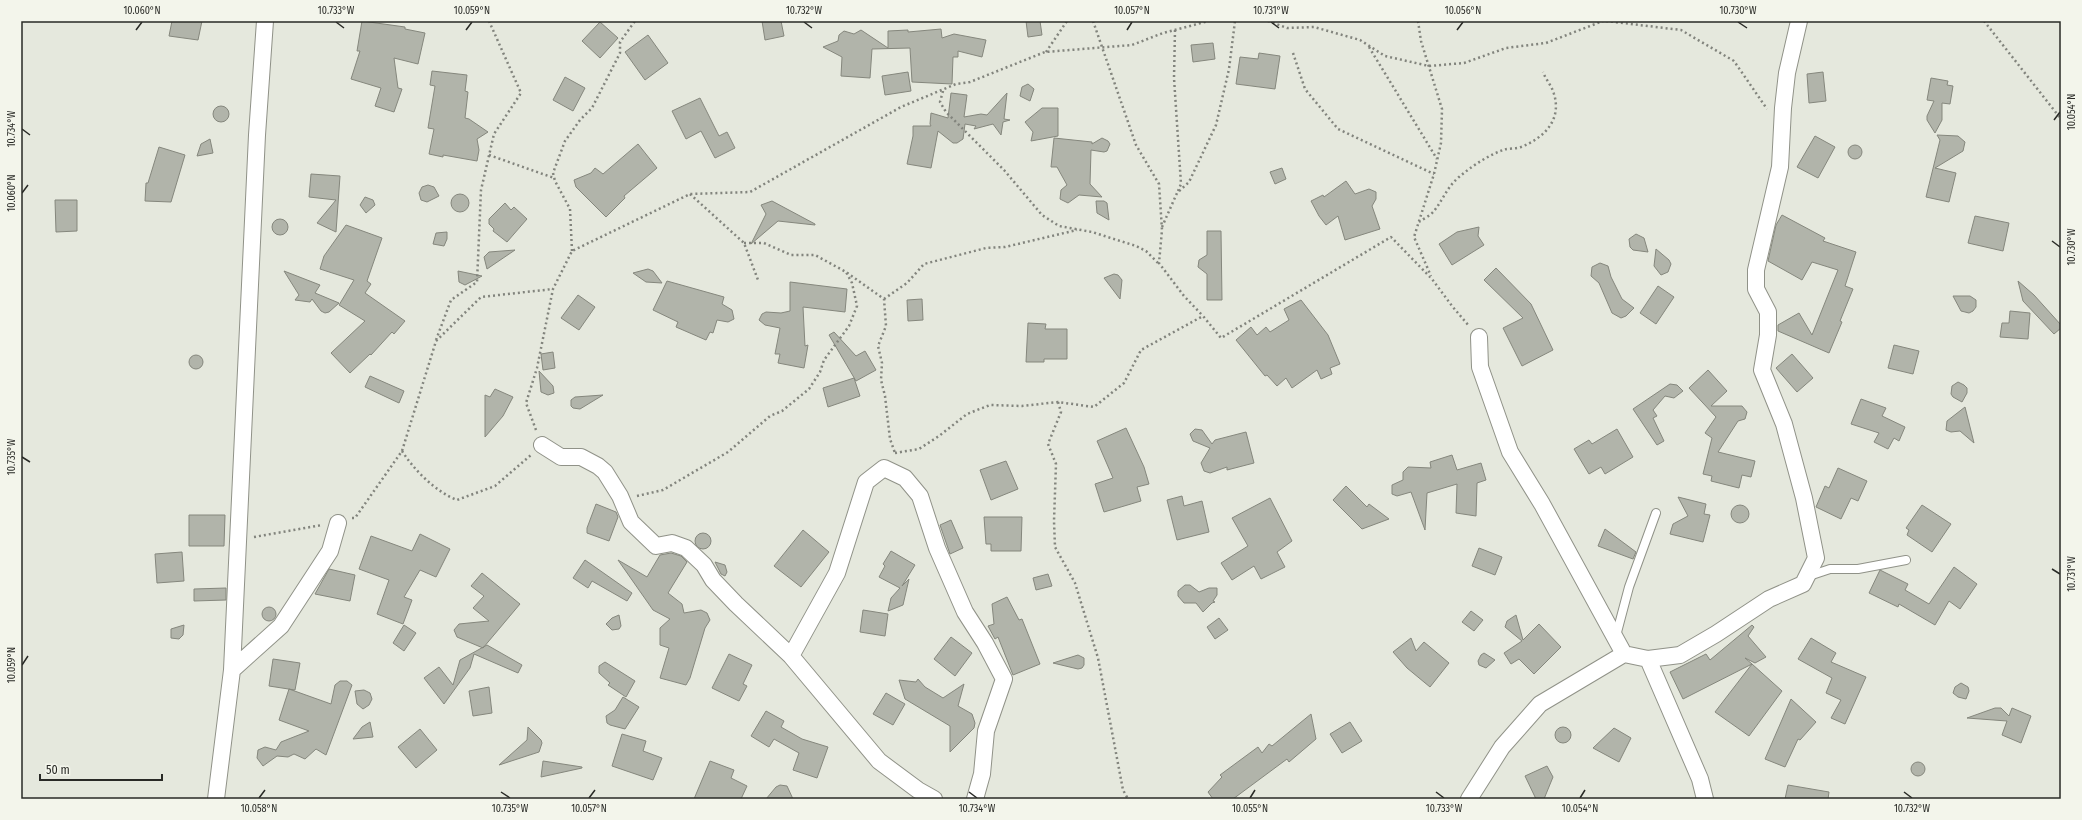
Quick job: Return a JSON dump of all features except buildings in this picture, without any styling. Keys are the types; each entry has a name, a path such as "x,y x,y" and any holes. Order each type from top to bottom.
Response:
{"street":[{"path":"216,799 232,670 257,135 265,21"},
{"path":"1470,799 1502,747 1540,704 1624,654 1648,659 1680,655 1716,634 1769,599 1803,584 1809,576 1816,558 1814,547 1804,498 1784,424 1762,370 1768,335 1768,312 1756,289 1756,270 1780,167 1787,74 1799,21"},
{"path":"1479,337 1480,367 1510,452 1542,504 1624,654"},
{"path":"542,445 561,456 581,457 598,466 605,472 622,502 631,522 656,546 672,543 686,548 704,565 713,580 731,599 791,656 879,761 918,790 934,799"},
{"path":"791,656 837,573 866,482 884,468 905,478 920,496 937,548 965,612 985,643 1004,679 986,730 982,774 975,799"},
{"path":"232,670 281,626 330,550 338,523"},
{"path":"1648,659 1700,779 1705,799"}],"lane":[{"path":"1615,639 1629,587 1656,513"},
{"path":"1809,576 1830,569 1858,569 1906,560"}],"path":[{"path":"238,540 338,523 355,518 402,451 436,341 451,300 477,282 481,190 494,134 521,93 489,21"},
{"path":"402,451 411,465 436,488 457,500 495,486 542,445 526,403 537,368 553,289 572,251 570,209 554,178 553,172 564,141 580,120 592,108 620,53 620,42 635,21"},
{"path":"1045,52 1067,21"},
{"path":"1093,21 1136,145 1159,184 1162,230 1159,263"},
{"path":"572,251 690,194 750,192 901,107 943,91 956,84 970,82 1045,52 1132,45 1175,30 1210,21"},
{"path":"1177,193 1189,182 1216,125 1229,69 1235,21"},
{"path":"1268,21 1287,28 1314,27 1360,40 1385,56 1430,66 1464,63 1506,48 1546,43 1603,21"},
{"path":"1418,21 1421,41 1430,66 1442,109 1441,143 1434,174 1414,237 1432,279"},
{"path":"1606,21 1681,30 1734,61 1782,131"},
{"path":"1984,21 2061,119"},
{"path":"1162,230 1168,211 1181,184 1174,71 1175,30"},
{"path":"1367,44 1383,67 1437,159"},
{"path":"1293,53 1305,89 1338,129 1434,174"},
{"path":"1418,222 1433,212 1445,192 1468,170 1492,155 1505,149 1520,147 1540,136 1555,120 1556,106 1554,94 1543,72"},
{"path":"943,91 940,102 946,112 1004,170 1042,215 1059,226 1092,232 1136,246 1146,251 1159,263 1184,296 1221,338 1390,237 1432,279 1452,306 1479,337"},
{"path":"489,156 554,178"},
{"path":"690,194 744,243 758,280"},
{"path":"884,299 907,283 924,264 986,248 1005,247 1077,230"},
{"path":"744,243 764,243 791,255 814,255 846,272 884,299"},
{"path":"622,502 663,490 684,479 728,452 770,416 782,411 809,388 820,372 824,360 849,326 857,306 852,283 846,272"},
{"path":"436,341 482,298 553,289"},
{"path":"884,299 886,326 878,346 882,363 881,380 885,396 890,439 905,478"},
{"path":"895,453 919,449 939,436 967,414 990,405 1022,406 1058,402 1094,406 1124,383 1141,350 1203,316"},
{"path":"1058,402 1061,412 1048,444 1056,464 1054,521 1055,547 1075,583 1098,658 1123,790 1128,799"}]}
